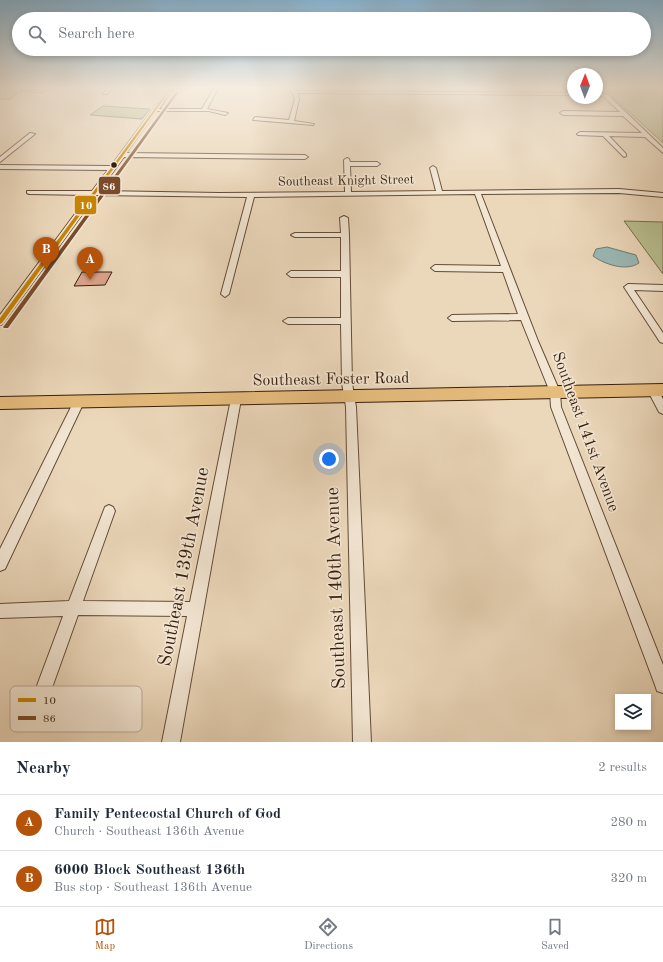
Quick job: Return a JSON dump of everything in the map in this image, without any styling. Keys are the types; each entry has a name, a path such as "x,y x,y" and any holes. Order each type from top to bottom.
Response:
{"main road":[{"name":"Southeast Foster Road","path":"0,403 658,390"}],"street":[{"path":"0,322 146,123"},
{"path":"297,123 311,124"},
{"path":"633,123 663,151"},
{"path":"0,160 32,134"},
{"path":"580,134 646,135"},
{"path":"605,134 624,155"},
{"path":"122,154 305,157"},
{"path":"348,193 347,162 377,164"},
{"path":"2,170 10,167 112,168"},
{"path":"433,168 440,191"},
{"name":"Southeast Knight Street","path":"29,192 93,194 252,194 440,191 619,191 663,195"},
{"name":"Southeast 141st Avenue","path":"477,191 524,317 555,392 556,407 663,685"},
{"path":"225,294 252,194"},
{"name":"Southeast 140th Avenue","path":"344,218 346,321 362,742"},
{"path":"296,235 344,235"},
{"path":"435,268 506,269"},
{"path":"291,274 345,274"},
{"path":"663,288 628,287 663,340"},
{"path":"452,318 524,317"},
{"path":"288,321 346,321"},
{"path":"658,390 663,409"},
{"name":"Southeast 139th Avenue","path":"171,742 236,398"},
{"path":"0,564 79,402"},
{"path":"45,686 109,511"},
{"path":"0,611 73,608 196,609"}],"green space":[{"path":"641,123 663,123 663,143"},
{"path":"624,221 663,222 663,274"}],"water":[{"path":"607,247 636,255 639,263 628,267 615,266 603,262 593,256 596,249"}],"building":[{"path":"82,272 112,272 105,285 74,286"}],"transit line":[{"name":"10","path":"0,322 146,123"},
{"name":"86","path":"6,327 155,123"}],"place":[{"name":"6000 Block Southeast 136th","path":"46,270"},
{"name":"Family Pentecostal Church of God","path":"90,280"}]}
